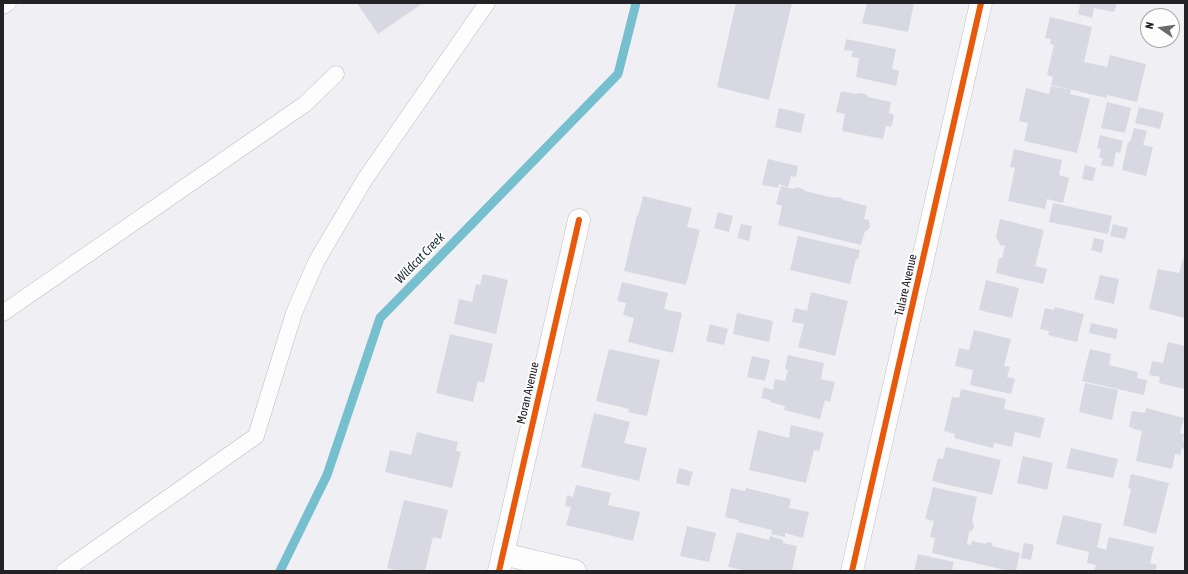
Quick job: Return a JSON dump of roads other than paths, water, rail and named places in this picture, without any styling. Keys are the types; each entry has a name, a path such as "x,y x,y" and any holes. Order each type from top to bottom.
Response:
{"street":[{"name":"Tulare Avenue","path":"852,571 981,3"},
{"name":"Moran Avenue","path":"501,563 579,220"},
{"path":"501,563 575,571"}],"lane":[{"path":"3,6 8,3"},
{"path":"64,571 256,436 294,313 316,262 365,179 487,3"},
{"path":"3,313 305,104 336,74"}],"waterway":[{"name":"Wildcat Creek","path":"280,571 327,475 380,318 618,74 636,3"}]}
